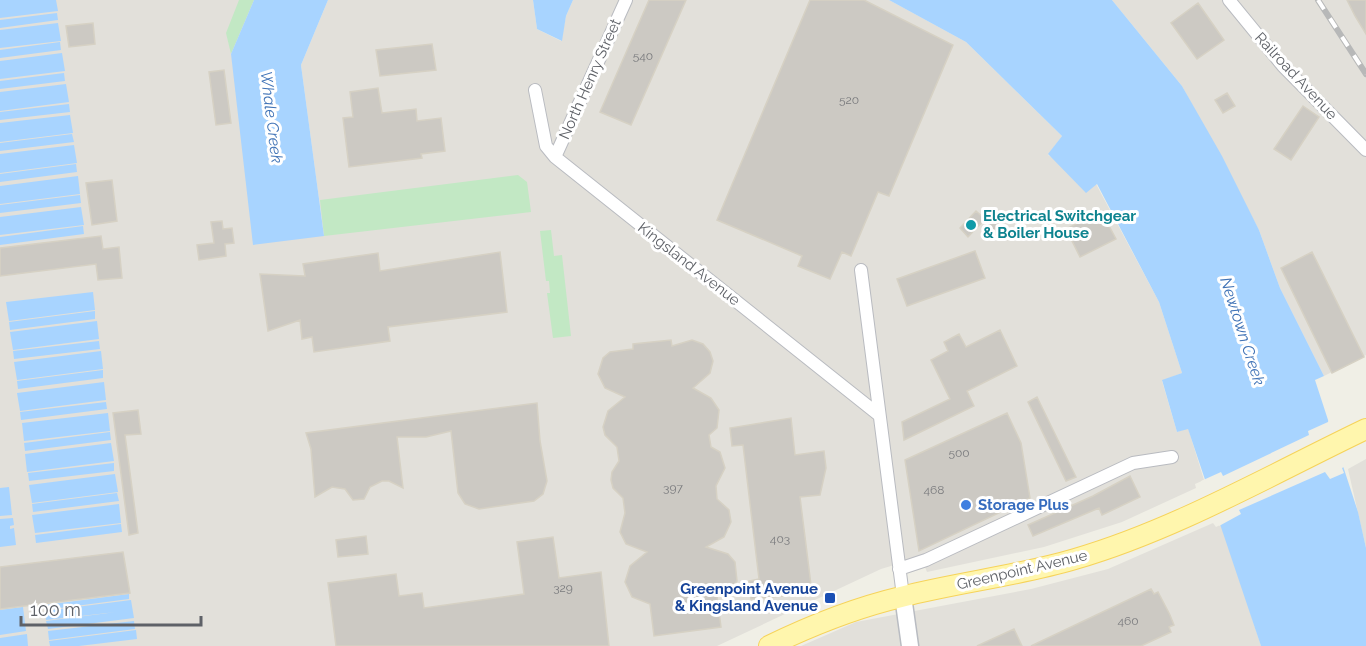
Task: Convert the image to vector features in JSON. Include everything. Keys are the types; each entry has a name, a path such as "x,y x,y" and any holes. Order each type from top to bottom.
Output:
{"main road":[{"name":"Greenpoint Avenue","path":"769,646 826,620 903,596 1024,572 1075,559 1136,538 1366,429"},
{"path":"903,596 910,646"}],"street":[{"name":"North Henry Street","path":"555,158 626,0"},
{"name":"Railroad Avenue","path":"1229,0 1283,66 1366,150"},
{"name":"Kingsland Avenue","path":"535,90 546,146 555,158 879,415"},
{"path":"861,270 903,596"},
{"path":"899,569 927,560 1133,463 1172,456"}],"shaded area":[{"path":"0,0 254,0 231,54 324,236 301,65 328,0 533,0 537,29 561,41 566,16 573,0 889,0 966,42 1062,136 1048,155 1096,184 1159,302 1182,373 1162,381 1177,432 1188,428 1204,480 1195,484 1196,488 1122,522 1044,547 927,572 921,557 881,569 717,646 0,646"},
{"path":"1112,0 1347,0 1366,34 1366,355 1324,376 1280,288 1259,230 1182,86"},
{"path":"1366,459 1366,548 1348,469"},
{"path":"1213,523 1216,527 1222,524 1261,646 801,646 856,622 1031,589 1108,569"}],"green space":[{"path":"239,0 254,0 231,54 226,33"},
{"path":"518,175 527,182 531,212 324,236 320,200"},
{"path":"551,230 554,256 562,255 571,336 553,338 547,293 550,293 549,281 546,281 540,231"}],"water":[{"path":"0,0 56,0 58,11 0,18"},
{"name":"Whale Creek","path":"254,0 328,0 301,65 324,236 253,245 231,54"},
{"path":"533,0 573,0 566,16 562,41 537,29"},
{"name":"Newtown Creek","path":"889,0 1112,0 1182,86 1222,156 1259,230 1280,288 1324,376 1315,380 1358,512 1366,548 1366,646 1261,646 1188,429 1177,432 1162,380 1182,373 1159,302 1097,184 1086,193 1048,154 1062,136 966,42"},
{"path":"57,13 58,20 0,28 0,20"},
{"path":"58,23 61,41 0,48 0,30"},
{"path":"60,42 61,50 0,58 0,50"},
{"path":"62,53 65,71 0,79 0,61"},
{"path":"64,73 65,81 0,89 0,81"},
{"path":"66,84 69,102 0,111 0,92"},
{"path":"69,104 70,112 0,120 0,112"},
{"path":"70,115 73,133 0,142 0,123"},
{"path":"72,134 74,142 0,151 0,143"},
{"path":"74,145 77,163 0,173 0,154"},
{"path":"76,164 77,172 0,182 0,174"},
{"path":"78,176 80,194 0,204 0,186"},
{"path":"80,195 81,203 0,213 0,205"},
{"path":"81,207 84,225 0,235 0,217"},
{"path":"83,226 84,234 0,245 0,237"},
{"path":"93,292 95,310 9,321 6,302"},
{"path":"95,311 95,319 10,330 9,322"},
{"path":"97,321 99,339 13,350 10,332"},
{"path":"99,341 100,349 14,359 13,351"},
{"path":"101,351 103,369 17,380 14,362"},
{"path":"103,370 103,378 18,389 17,381"},
{"path":"104,382 106,400 20,411 17,393"},
{"path":"106,402 107,409 21,420 20,412"},
{"path":"108,413 110,431 24,441 22,423"},
{"path":"110,432 111,440 25,451 24,443"},
{"path":"111,443 114,461 27,472 25,454"},
{"path":"114,463 114,471 29,481 28,473"},
{"path":"115,474 118,492 32,503 29,485"},
{"path":"9,487 12,515 0,516 0,488"},
{"path":"117,493 119,501 33,512 32,504"},
{"path":"119,504 121,523 35,533 32,515"},
{"path":"13,518 14,525 10,526 10,529 14,528 16,545 0,547 0,519"},
{"path":"121,524 122,532 36,543 35,535"},
{"path":"129,594 129,599 45,610 45,605"},
{"path":"131,600 134,618 48,629 46,621 116,612 46,620 45,611"},
{"path":"23,607 26,631 0,635 0,610"},
{"path":"134,621 135,629 49,640 48,631"},
{"path":"136,630 137,639 79,646 50,646 49,641"},
{"path":"27,634 28,646 0,646 0,638"}],"pier":[{"path":"1330,417 1346,466 1342,468 1344,473 1330,479 1325,472 1239,510 1241,514 1219,526 1201,481 1221,472 1223,476 1309,435 1308,431 1328,422"}],"building":[{"path":"649,0 686,0 631,125 600,112"},
{"path":"810,0 864,0 953,45 889,196 878,192 851,256 842,252 830,279 798,266 802,256 717,220"},
{"path":"1347,0 1366,0 1366,34 1355,16"},
{"path":"1198,3 1224,40 1197,59 1171,23"},
{"path":"93,23 95,44 69,47 66,26"},
{"path":"432,44 436,70 380,76 376,50"},
{"path":"224,70 231,123 216,125 209,72"},
{"path":"378,88 382,113 416,109 417,121 441,118 445,151 421,154 422,158 349,167 343,118 353,117 350,92"},
{"path":"1227,93 1235,106 1223,113 1215,100"},
{"path":"1303,106 1319,117 1291,160 1274,149"},
{"path":"112,180 117,221 92,225 86,183"},
{"name":"Electrical Switchgear & Boiler House","path":"976,211 985,219 968,237 960,228"},
{"path":"1101,211 1116,239 1080,257 1066,229"},
{"path":"992,216 1003,226 996,233 985,223"},
{"path":"222,221 223,229 232,228 234,243 225,244 226,256 199,260 197,245 214,243 211,222"},
{"path":"101,236 103,249 119,247 122,278 98,280 96,264 0,276 0,248"},
{"path":"975,251 985,278 907,306 897,279"},
{"path":"500,252 507,312 388,327 390,341 314,352 312,337 302,339 300,320 268,331 260,274 305,276 303,264 378,253 380,271"},
{"path":"1312,252 1364,357 1332,373 1281,268"},
{"path":"1000,330 1017,366 967,391 974,406 904,440 902,422 950,399 931,360 948,351 944,342 959,334 966,347"},
{"path":"671,340 672,346 692,340 703,344 710,352 713,361 710,373 693,388 711,398 719,410 717,428 709,435 711,447 720,452 725,468 716,486 717,499 729,510 731,522 724,537 706,547 728,554 735,562 737,581 731,589 717,596 721,627 654,636 650,604 632,597 625,582 630,566 647,552 626,544 620,532 625,513 623,498 613,488 611,480 612,472 619,461 617,447 605,435 603,427 608,411 625,397 605,388 598,374 603,358 610,352 633,349 633,344"},
{"path":"1037,397 1076,477 1066,481 1028,402"},
{"path":"537,403 540,441 547,481 543,494 534,501 479,509 465,504 458,493 451,431 426,437 397,437 403,488 389,481 382,481 370,487 364,499 353,500 345,489 332,487 315,497 311,449 306,433"},
{"path":"138,410 141,434 125,435 138,533 129,535 113,413"},
{"path":"1007,413 1021,443 1030,498 919,551 905,460"},
{"path":"791,418 795,455 824,451 826,468 820,495 800,497 812,593 751,599 749,581 759,579 743,445 732,446 730,428"},
{"path":"1130,476 1140,497 1102,515 1099,508 1033,536 1028,525 1093,496"},
{"path":"366,536 368,554 338,557 336,540"},
{"path":"553,537 559,578 601,572 609,646 336,646 328,583 396,574 399,596 422,593 424,608 524,594 517,542"},
{"path":"123,552 130,593 0,609 0,567"},
{"path":"1151,589 1154,594 1158,592 1170,615 1174,625 1169,627 1171,632 1141,646 1031,646"},
{"path":"1014,629 1022,646 977,646"}],"railway":[{"path":"1318,0 1366,74"}],"place":[{"name":"Electrical Switchgear & Boiler House","path":"971,225"},
{"name":"Storage Plus","path":"966,505"},
{"name":"Greenpoint Avenue & Kingsland Avenue","path":"830,598"}]}
